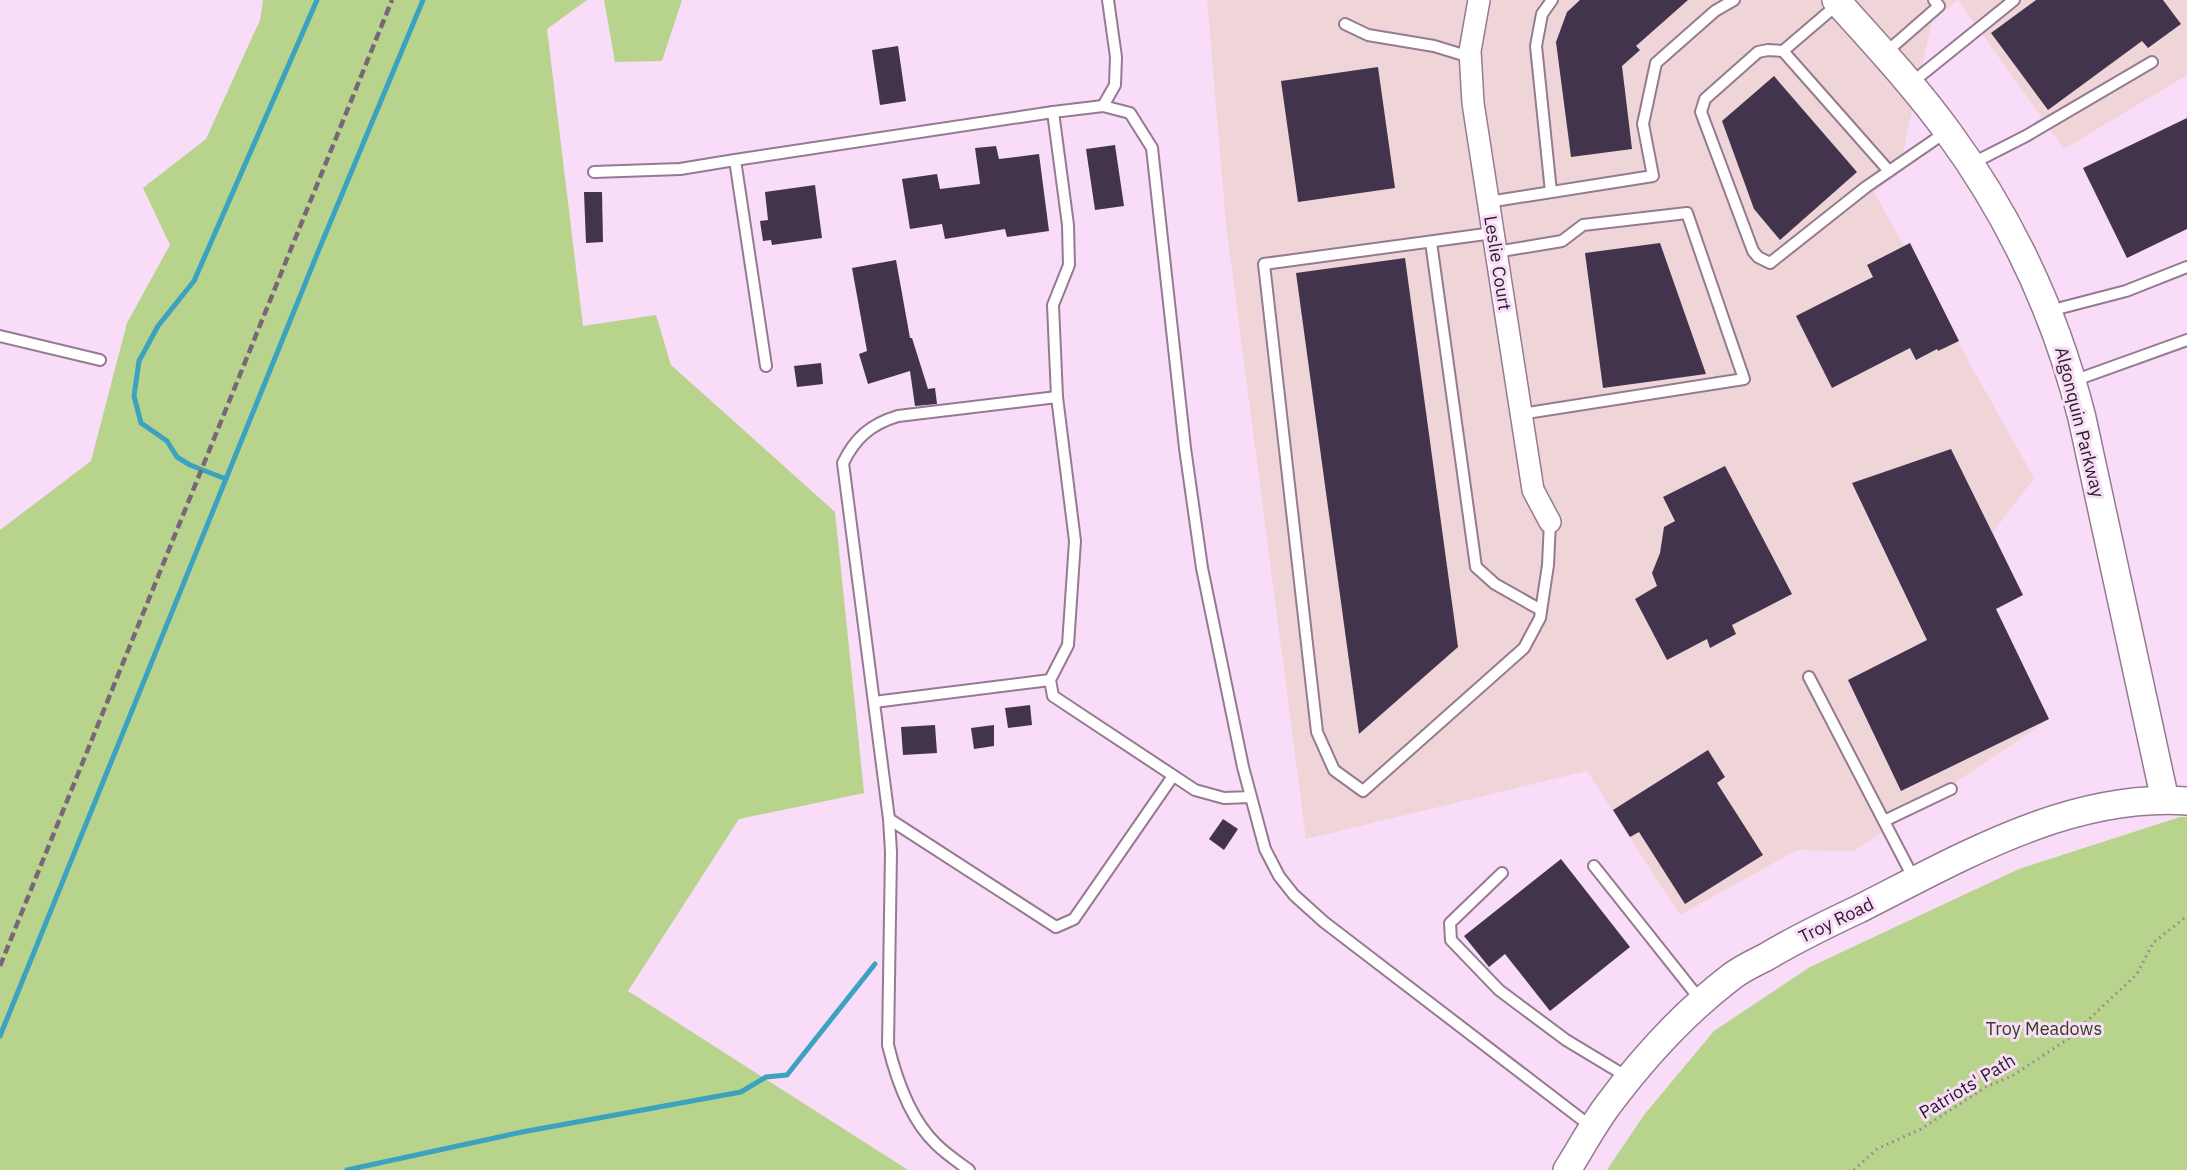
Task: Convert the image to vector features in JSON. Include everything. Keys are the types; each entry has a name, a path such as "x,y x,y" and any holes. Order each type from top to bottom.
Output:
{"street":[{"name":"Leslie Court","path":"1477,1 1470,57 1473,103 1533,490 1550,522"},
{"name":"Algonquin Parkway","path":"1837,2 1910,85 1971,164 2020,248 2048,311 2073,381 2176,801"},
{"name":"Troy Road","path":"1567,1170 1607,1106 1629,1078 1681,1020 1732,976 1796,940 2019,831 2089,811 2120,805 2176,801"}],"lane":[{"path":"1103,106 1115,84 1116,57 1108,0"},
{"path":"1551,192 1536,46 1542,14 1552,0"},
{"path":"1488,202 1653,176 1643,124 1656,63 1715,11 1734,0"},
{"path":"1910,85 2014,0"},
{"path":"1783,51 1837,2"},
{"path":"1884,55 1939,2"},
{"path":"1345,24 1368,35 1434,46 1470,57"},
{"path":"1889,171 1783,51 1758,52 1705,99 1701,112 1753,251 1758,257 1770,263 1866,187 1947,131"},
{"path":"1971,164 2026,136 2152,62"},
{"path":"594,172 680,169 1103,106 1130,112 1152,148 1185,448 1202,568 1251,797 1265,849 1279,876 1294,896 1324,922 1593,1129"},
{"path":"1053,112 1068,225 1069,265 1053,305 1057,397 1075,541 1068,645 1050,680 1053,696 1195,790 1224,798 1251,797"},
{"path":"735,160 766,366"},
{"path":"1521,414 1744,379 1687,213 1583,225 1562,241 1431,242 1264,264 1317,732 1334,770 1363,791 1524,648 1540,618 1548,566 1550,522"},
{"path":"1431,242 1476,567 1495,584 1541,610"},
{"path":"2048,311 2126,291 2187,267"},
{"path":"0,336 100,360"},
{"path":"2073,381 2187,340"},
{"path":"969,1170 935,1143 920,1122 906,1099 895,1072 888,1045 891,852 889,819 843,464 850,448 867,430 877,423 898,416 1057,397"},
{"path":"1809,677 1915,880"},
{"path":"874,702 1050,680"},
{"path":"889,819 1056,927 1074,919 1173,776"},
{"path":"1884,821 1951,789"},
{"path":"1594,866 1702,1002"},
{"path":"1502,873 1450,923 1451,940 1499,990 1566,1040 1629,1078"}],"path":[{"name":"Patriots' Path","path":"1854,1170 1877,1149 1921,1129 1986,1087 2012,1076 2068,1040 2137,974 2153,943 2187,916"}],"shaded area":[{"path":"1207,0 1958,0 1932,21 1898,174 1874,192 2034,478 1993,532 2020,592 1994,606 2048,720 1854,851 1797,850 1680,915 1587,771 1306,839 1226,224"},
{"path":"1958,0 2187,0 2187,75 2064,149"}],"green space":[{"path":"263,0 587,0 547,29 583,326 656,315 671,365 835,512 864,793 739,819 628,991 908,1170 0,1170 0,530 91,461 127,323 170,245 143,188 206,139 260,20"},
{"path":"604,0 682,0 662,61 615,62"},
{"name":"Troy Meadows","path":"2180,817 2187,817 2187,1170 1607,1170 1644,1115 1714,1031 1810,967 2019,869"}],"building":[{"path":"1580,0 1688,0 1636,46 1640,50 1622,66 1632,149 1571,157 1556,42 1567,12"},
{"path":"2036,0 2163,0 2181,24 2148,48 2142,41 2048,110 1991,33"},
{"path":"898,46 906,101 880,105 872,50"},
{"path":"1378,67 1395,188 1298,202 1281,81"},
{"path":"1774,76 1857,172 1780,240 1754,209 1722,121"},
{"path":"2187,118 2187,229 2127,258 2083,168"},
{"path":"1115,145 1124,206 1095,210 1086,149"},
{"path":"996,146 999,159 1039,154 1049,231 1007,237 1005,229 945,239 942,224 910,229 902,179 937,174 940,189 980,184 975,148"},
{"path":"815,185 822,238 772,245 771,240 763,241 760,221 768,220 765,192"},
{"path":"584,192 602,192 603,242 586,243"},
{"path":"1660,243 1706,374 1603,388 1585,253"},
{"path":"1910,243 1959,341 1916,360 1910,348 1832,388 1796,316 1873,277 1867,265"},
{"path":"1405,258 1458,647 1359,734 1296,273"},
{"path":"896,260 910,338 912,338 928,389 935,388 937,404 915,406 910,371 868,384 859,354 867,351 852,268"},
{"path":"821,363 823,384 797,387 794,366"},
{"path":"1951,449 2023,595 1996,609 2049,719 1901,791 1848,680 1927,640 1852,483"},
{"path":"1725,466 1792,594 1732,625 1736,634 1710,648 1707,639 1667,660 1635,599 1657,586 1652,573 1660,553 1664,527 1675,521 1663,497"},
{"path":"1030,705 1032,725 1008,728 1005,708"},
{"path":"935,725 937,753 903,755 901,727"},
{"path":"994,725 994,746 974,749 971,728"},
{"path":"1708,750 1725,777 1717,783 1763,855 1685,904 1639,832 1630,837 1613,810"},
{"path":"1223,819 1238,829 1224,850 1209,839"},
{"path":"1561,859 1630,947 1550,1011 1505,954 1489,967 1464,936"}],"waterway":[{"path":"226,479 190,465 177,457 167,441 141,423 134,396 139,361 158,326 194,281 317,0"},
{"path":"0,1036 320,247 423,0"},
{"path":"347,1170 522,1132 741,1092 766,1077 787,1075 875,964"}],"railway":[{"path":"0,966 392,0"}]}
